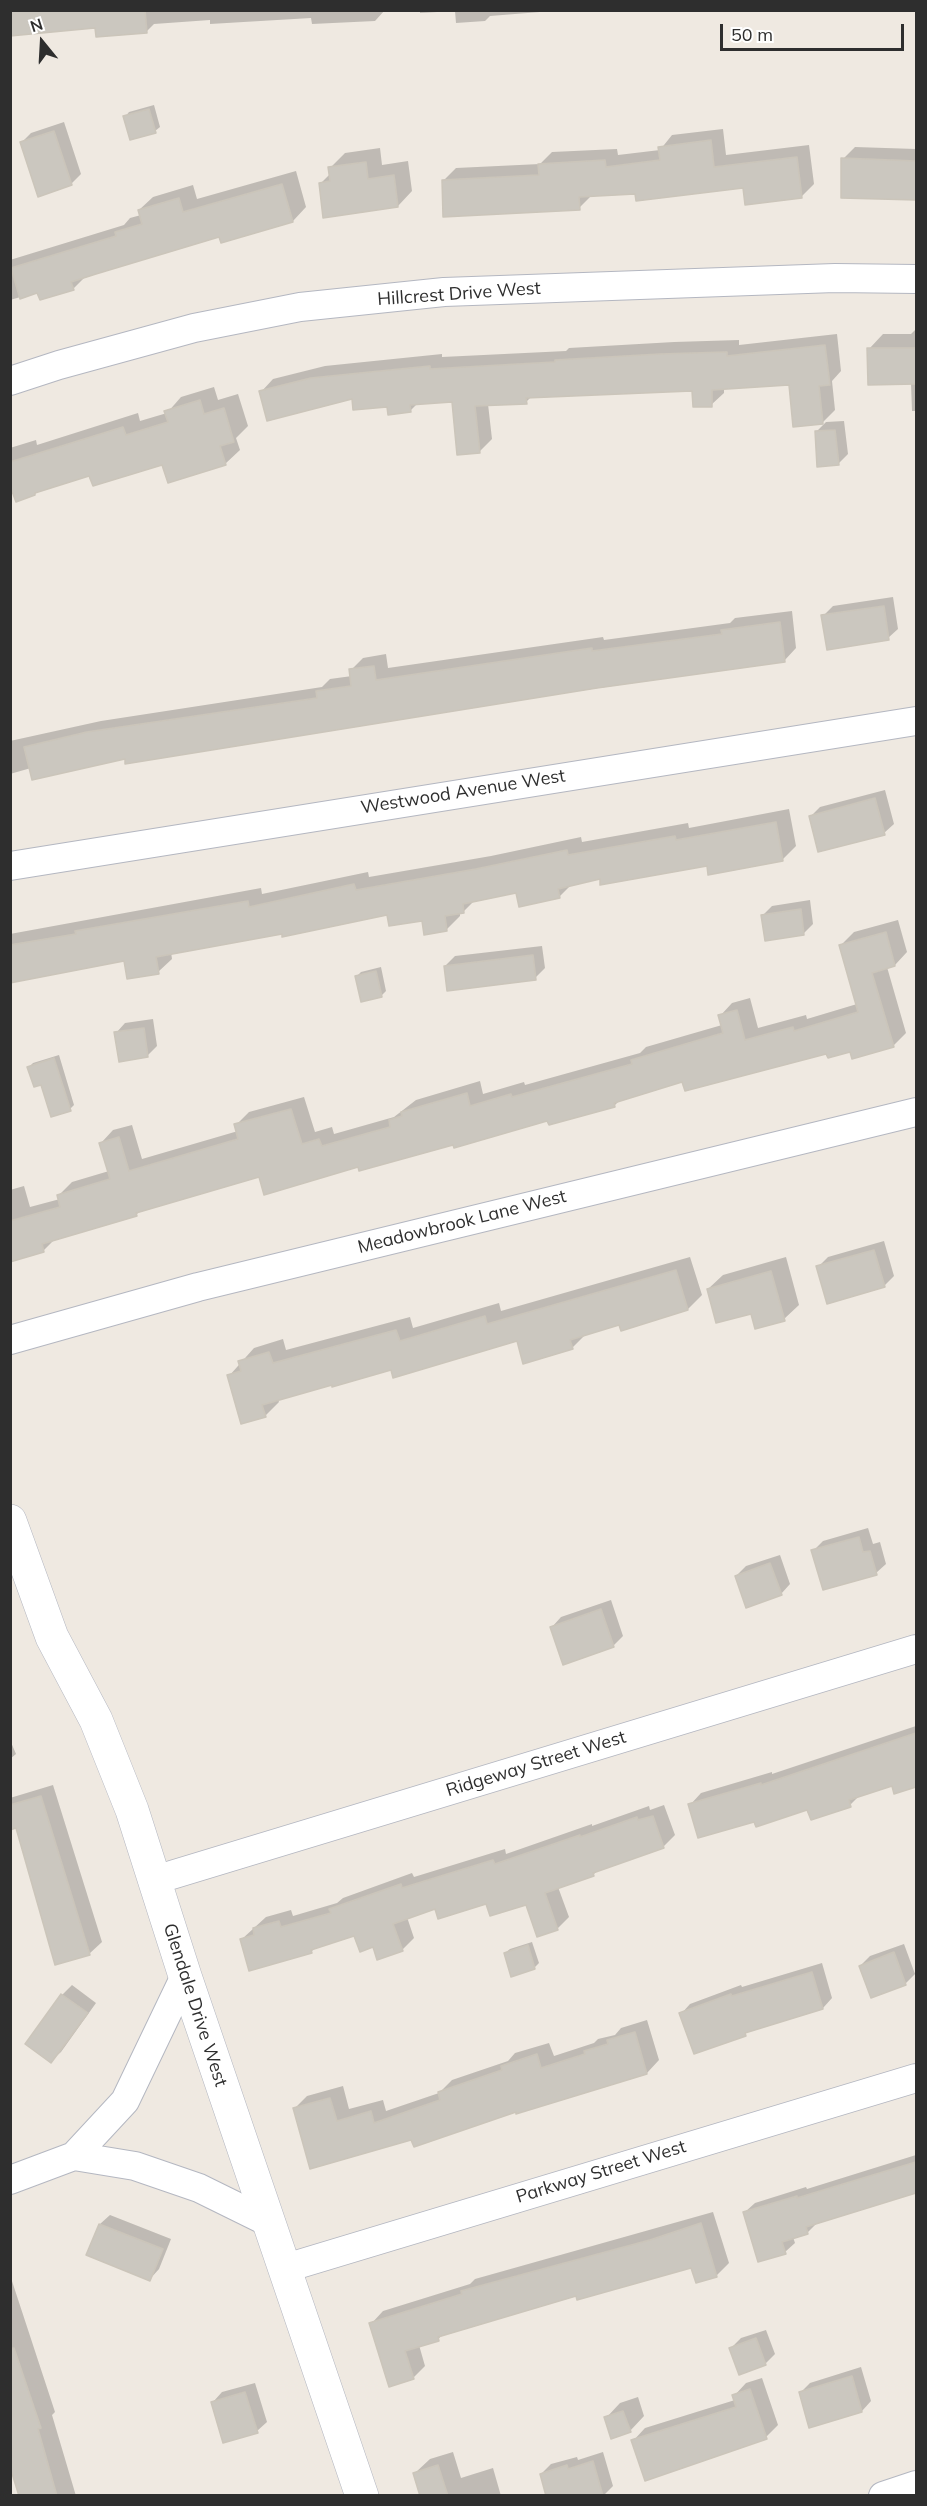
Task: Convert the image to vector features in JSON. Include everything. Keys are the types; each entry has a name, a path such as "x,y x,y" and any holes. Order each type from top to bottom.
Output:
{"street":[{"name":"Hillcrest Drive West","path":"10,381 59,365 194,328 300,307 444,292 835,278 916,279"},
{"name":"Westwood Avenue West","path":"10,866 916,721"},
{"name":"Meadowbrook Lane West","path":"10,1340 198,1287 916,1112"},
{"name":"Glendale Drive West","path":"10,1521 52,1637 96,1720 132,1810 185,1976 362,2496"},
{"name":"Ridgeway Street West","path":"155,1880 916,1649"},
{"path":"10,2180 74,2156 125,2101 185,1976"},
{"name":"Parkway Street West","path":"286,2268 916,2078"},
{"path":"74,2156 135,2166 199,2188 268,2222"},
{"path":"883,2496 916,2485"}],"building":[{"path":"10,10 145,10 147,33 96,37 95,28 10,36"},
{"path":"149,109 156,133 130,140 123,116"},
{"path":"54,131 72,185 38,197 20,142"},
{"path":"711,140 714,167 797,157 802,198 745,205 743,188 636,201 635,194 579,197 580,210 443,217 442,180 539,175 538,164 605,160 606,167 660,160 658,147"},
{"path":"841,158 916,161 916,200 841,198"},
{"path":"366,162 368,179 394,175 398,207 323,218 319,183 330,181 328,167"},
{"path":"282,184 293,222 221,243 219,237 96,274 71,282 74,290 40,300 37,293 20,299 11,268 116,236 115,232 142,224 138,210 179,198 183,212"},
{"path":"825,345 830,385 819,386 823,424 793,427 789,385 712,390 712,407 693,407 692,391 526,398 527,404 475,406 480,453 457,455 452,402 410,405 411,412 388,415 387,407 353,410 352,399 267,421 259,391 311,378 430,366 430,369 661,354 727,352 727,356"},
{"path":"867,348 916,348 916,384 868,385"},
{"path":"200,400 204,414 224,408 234,442 220,446 226,465 168,483 162,465 93,486 89,476 35,493 35,495 16,502 10,486 10,462 123,427 126,435 168,422 164,411"},
{"path":"835,430 839,465 817,467 815,431"},
{"path":"884,606 889,640 827,650 821,615"},
{"path":"780,622 785,662 597,688 125,764 125,759 32,780 24,747 87,732 317,698 316,691 351,686 349,669 374,666 376,680 592,648 592,651 722,634 721,630"},
{"path":"875,798 885,835 818,852 809,816"},
{"path":"776,822 783,861 708,875 707,866 600,885 600,879 558,889 560,898 519,907 516,893 463,904 464,913 445,916 447,931 424,935 422,921 389,926 387,915 282,937 282,934 156,957 159,974 127,979 124,961 10,983 10,945 76,934 75,931 248,901 249,907 354,884 356,890 567,850 568,855 675,836 676,840"},
{"path":"801,909 804,935 765,941 761,915"},
{"path":"886,932 895,966 872,973 894,1047 852,1059 850,1052 828,1058 826,1054 685,1091 682,1082 614,1103 615,1107 549,1125 547,1121 454,1148 453,1145 359,1171 358,1167 264,1195 259,1177 136,1213 137,1216 42,1244 44,1252 10,1262 10,1221 60,1207 57,1195 110,1179 99,1143 119,1137 129,1171 238,1139 234,1124 291,1109 302,1144 319,1139 322,1146 390,1127 389,1120 402,1116 401,1112 467,1093 470,1106 511,1094 512,1097 632,1064 631,1060 723,1033 718,1015 737,1010 745,1040 793,1027 794,1031 858,1012 839,945"},
{"path":"533,955 536,980 447,991 444,966"},
{"path":"376,971 382,997 361,1002 355,976"},
{"path":"144,1028 148,1057 119,1062 114,1032"},
{"path":"54,1058 71,1111 51,1117 41,1085 34,1087 27,1067"},
{"path":"874,1250 885,1287 827,1304 816,1266"},
{"path":"676,1270 688,1310 621,1331 619,1325 570,1340 573,1349 523,1364 517,1341 393,1378 391,1370 332,1387 332,1385 262,1405 266,1417 241,1424 227,1375 241,1371 238,1361 269,1352 273,1363 396,1330 400,1341 485,1316 487,1324"},
{"path":"771,1271 785,1321 755,1329 751,1314 716,1323 707,1289"},
{"path":"859,1537 863,1552 870,1551 877,1575 823,1590 811,1550"},
{"path":"770,1563 782,1595 746,1608 735,1576"},
{"path":"601,1609 614,1647 563,1665 550,1627"},
{"path":"916,1733 916,1787 894,1794 892,1786 849,1800 851,1807 811,1820 807,1810 756,1827 754,1822 698,1838 688,1804 761,1783 761,1785"},
{"path":"41,1796 90,1955 55,1965 16,1828 10,1830 10,1805"},
{"path":"653,1816 664,1848 545,1893 558,1930 537,1937 526,1905 490,1916 486,1904 438,1919 435,1909 393,1924 403,1951 377,1960 373,1947 360,1952 354,1936 311,1950 312,1953 249,1971 240,1939 254,1935 253,1928 279,1921 281,1927 331,1913 329,1909 401,1884 402,1888 493,1860 495,1864 637,1817 638,1820"},
{"path":"528,1945 535,1969 511,1977 504,1953"},
{"path":"894,1952 906,1985 871,1998 859,1966"},
{"path":"812,1972 823,2009 745,2033 746,2036 694,2054 679,2013 731,1994 732,1996"},
{"path":"61,1994 88,2013 51,2063 25,2044"},
{"path":"635,2032 647,2074 516,2114 516,2112 414,2147 411,2140 310,2169 293,2108 330,2098 337,2121 371,2111 374,2123 440,2100 438,2092 502,2070 501,2066 537,2054 541,2068 585,2054 584,2051 608,2044 607,2040"},
{"path":"916,2162 916,2193 806,2227 808,2234 782,2242 786,2254 758,2262 743,2212"},
{"path":"701,2223 717,2277 696,2283 691,2268 577,2300 576,2296 438,2337 439,2341 405,2351 414,2379 389,2387 369,2323 462,2294 461,2291 650,2240"},
{"path":"99,2224 163,2249 150,2281 86,2255"},
{"path":"756,2338 766,2365 739,2375 729,2348"},
{"path":"14,2348 41,2428 38,2429 57,2496 19,2496 10,2467 10,2349"},
{"path":"852,2376 862,2412 809,2428 799,2392"},
{"path":"750,2389 767,2439 645,2481 631,2440 736,2407 732,2395"},
{"path":"245,2392 258,2433 223,2443 211,2402"},
{"path":"623,2411 631,2432 611,2439 604,2417"},
{"path":"593,2461 603,2496 546,2496 540,2474 567,2465 568,2469"},
{"path":"438,2465 448,2496 420,2496 413,2473"}]}
